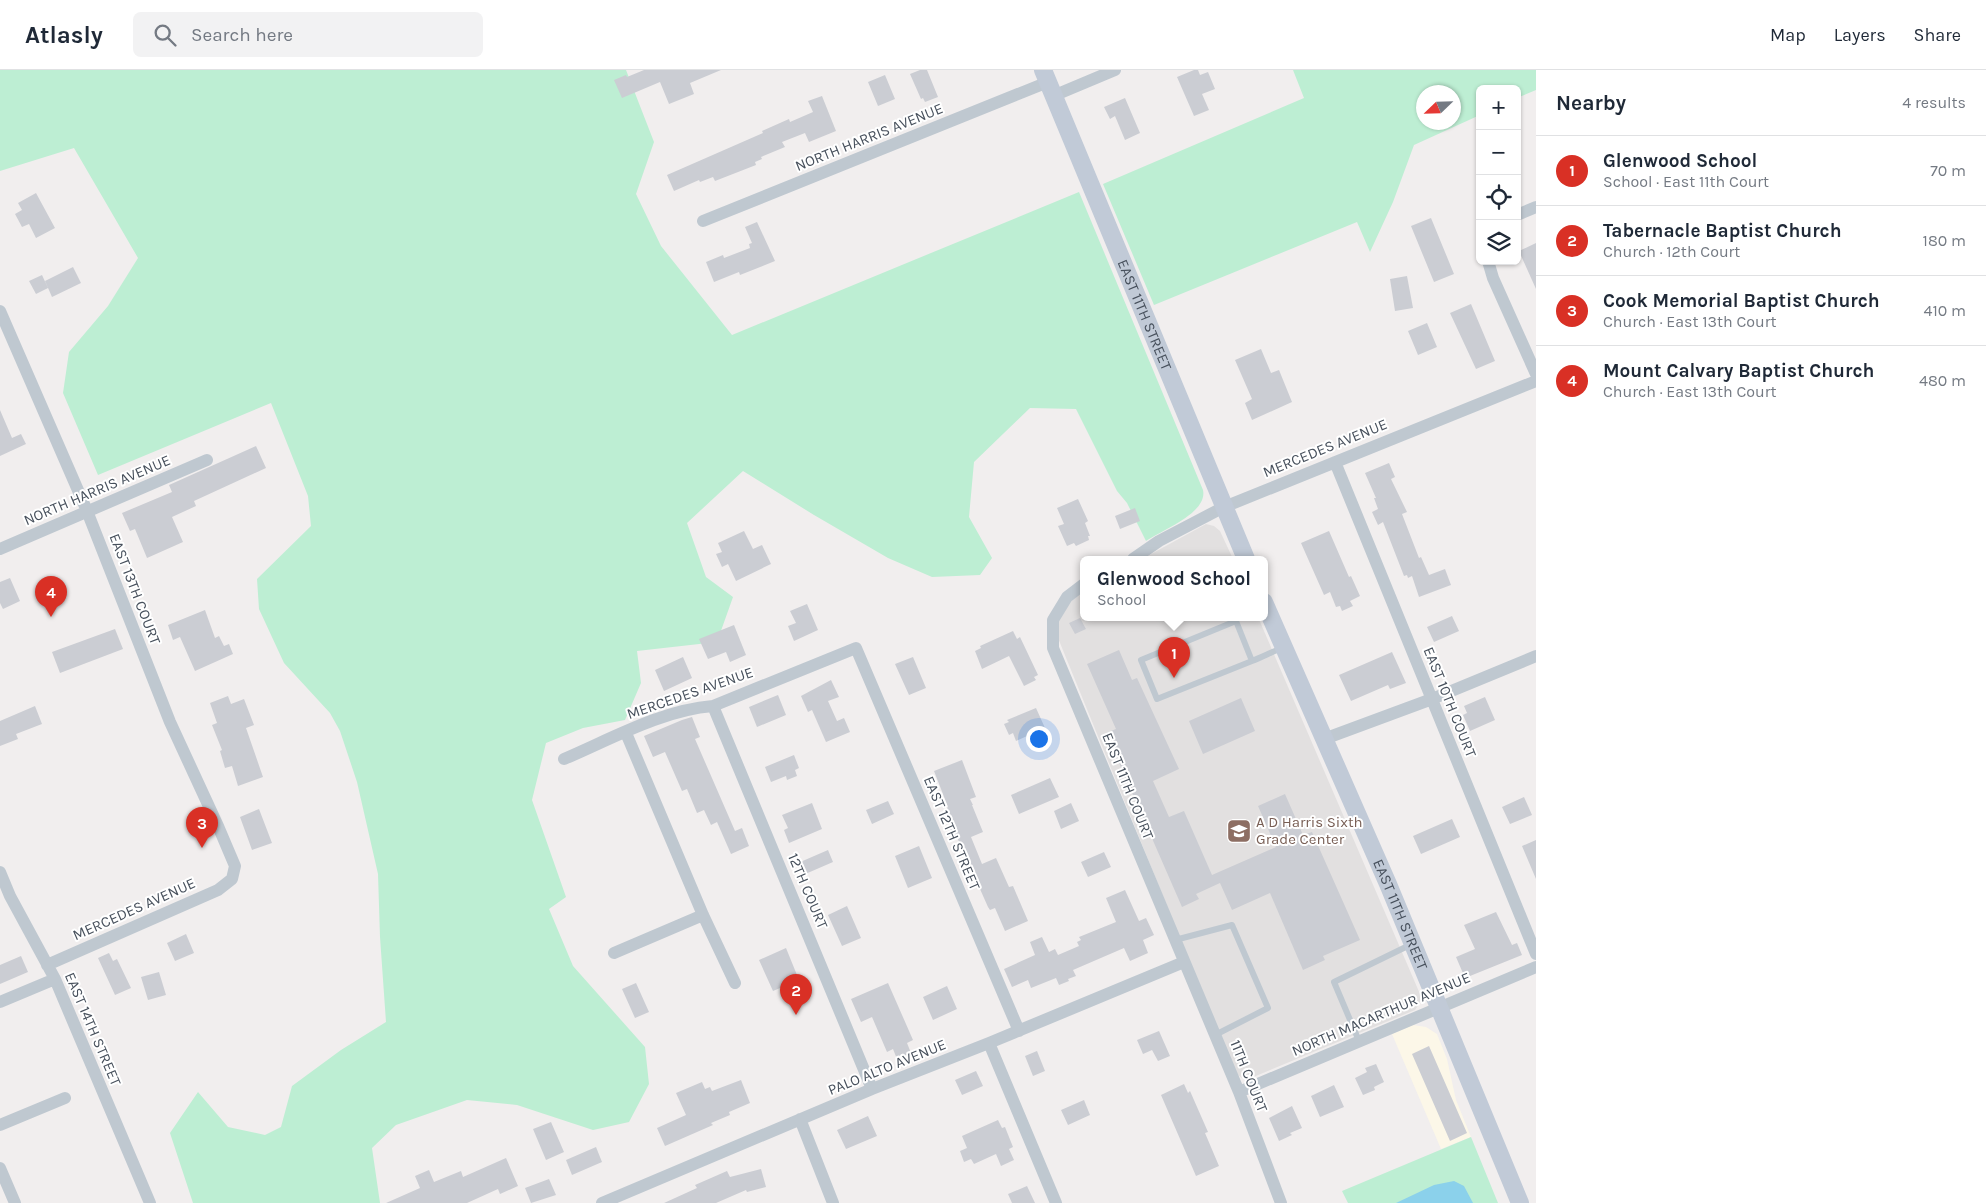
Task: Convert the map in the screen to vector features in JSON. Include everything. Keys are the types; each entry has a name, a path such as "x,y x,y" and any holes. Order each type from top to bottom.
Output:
{"main road":[{"name":"EAST 11TH STREET","path":"1048,83 1245,556"},
{"name":"EAST 11TH STREET","path":"1268,612 1413,943 1520,1203"}],"street":[{"name":"NORTH HARRIS AVENUE","path":"702,221 1048,83 1116,70"},
{"path":"1521,213 1536,207"},
{"path":"1489,265 1493,278 1536,374"},
{"name":"EAST 13TH COURT","path":"0,311 87,511 170,722 235,866 232,879"},
{"name":"MERCEDES AVENUE","path":"1137,556 1159,541 1224,506 1536,381"},
{"name":"NORTH HARRIS AVENUE","path":"0,549 207,460"},
{"name":"EAST 10TH COURT","path":"1335,462 1536,954"},
{"name":"EAST 11TH COURT","path":"1080,587 1067,597 1052,620 1053,648 1184,962"},
{"name":"MERCEDES AVENUE","path":"564,759 653,720 692,707 713,706 856,648"},
{"name":"EAST 12TH STREET","path":"856,648 1019,1031"},
{"path":"1324,739 1432,699 1536,656"},
{"name":"12TH COURT","path":"713,706 872,1089"},
{"path":"626,733 703,915 735,983"},
{"name":"EAST 14TH STREET","path":"0,872 10,896 54,979 150,1203"},
{"name":"MERCEDES AVENUE","path":"47,965 218,890 232,879"},
{"path":"614,953 703,915"},
{"name":"PALO ALTO AVENUE","path":"602,1203 872,1089 990,1043 1184,962"},
{"name":"11TH COURT","path":"1184,962 1239,1092 1281,1203"},
{"name":"NORTH MACARTHUR AVENUE","path":"1239,1092 1536,967"},
{"path":"0,1002 54,979"},
{"path":"990,1043 1056,1203"},
{"path":"0,1125 65,1098"},
{"path":"800,1120 833,1203"},
{"path":"0,1168 15,1203"}],"lane":[{"path":"1252,661 1236,621 1141,660 1157,700 1252,661 1283,648"},
{"path":"1175,940 1232,925 1268,1008 1215,1035"},
{"path":"1359,1041 1334,982 1413,943"}],"shaded area":[{"path":"1206,524 1214,526 1220,531 1232,556 1147,556"},
{"path":"1080,594 1080,621 1260,621 1420,994 1420,1003 1415,1010 1251,1078 1242,1078 1235,1073 1058,638 1056,628 1066,605"},
{"path":"1413,1025 1426,1027 1437,1034 1447,1059 1456,1100 1471,1137 1441,1149 1392,1034"}],"green space":[{"path":"0,70 626,70 654,142 636,194 661,246 732,335 1079,192 1203,490 1203,498 1198,506 1182,520 1146,541 1127,503 1117,491 1076,409 1030,408 974,462 969,517 992,558 980,575 932,577 888,558 743,471 687,523 706,577 733,597 717,642 637,651 641,683 625,720 583,728 546,743 532,800 566,897 549,909 573,966 645,1047 649,1084 629,1122 593,1130 517,1105 467,1100 396,1125 372,1148 380,1203 193,1203 170,1133 198,1092 228,1127 265,1135 281,1127 292,1086 341,1050 386,1022 378,874 357,782 340,731 330,713 284,663 259,609 257,579 311,526 308,496 271,403 98,475 63,393 69,352 108,306 138,258 74,148 0,171"},
{"path":"1293,70 1536,70 1536,90 1521,96 1521,85 1476,85 1476,117 1461,124 1461,85 1416,85 1416,130 1447,130 1414,145 1393,202 1370,252 1357,222 1154,305 1103,184 1304,98"},
{"path":"1471,1137 1498,1203 1348,1203 1342,1191"}],"water":[{"path":"1454,1181 1464,1186 1473,1203 1396,1203 1434,1185"}],"building":[{"path":"644,70 721,70 690,83 694,94 669,104 660,82 622,98 614,80"},
{"path":"920,70 927,70 938,97 925,102 923,98 921,99 910,74"},
{"path":"1198,70 1200,75 1208,72 1215,89 1202,94 1209,110 1194,116 1177,77"},
{"path":"885,75 895,99 878,106 868,82"},
{"path":"822,96 836,131 809,142 805,133 782,142 785,147 761,157 762,159 755,162 756,165 715,181 713,177 700,182 699,180 674,191 667,175 763,133 762,131 789,119 790,122 813,112 808,101"},
{"path":"1125,98 1140,133 1125,140 1115,116 1110,119 1104,107"},
{"path":"36,193 55,228 36,238 29,224 22,227 15,214 22,210 18,203"},
{"path":"1431,218 1454,274 1434,282 1411,226"},
{"path":"757,222 775,261 740,275 739,272 714,282 706,262 723,255 724,258 750,248 749,244 752,243 745,227"},
{"path":"1536,243 1536,289 1521,255 1521,250"},
{"path":"73,267 81,283 52,297 45,281"},
{"path":"42,275 48,288 36,294 29,281"},
{"path":"1407,276 1413,308 1395,311 1390,279"},
{"path":"1471,304 1495,361 1476,369 1450,313"},
{"path":"1427,323 1437,347 1418,355 1408,331"},
{"path":"1261,349 1271,373 1279,370 1292,402 1252,420 1245,403 1252,399 1235,360"},
{"path":"0,410 12,438 21,434 26,444 0,456"},
{"path":"256,446 266,468 194,501 196,506 172,517 183,542 147,558 135,529 130,531 122,513 172,492 169,485"},
{"path":"1389,463 1395,477 1391,479 1407,512 1402,514 1419,558 1421,557 1429,575 1445,569 1451,585 1419,597 1412,576 1408,578 1407,575 1404,576 1383,522 1378,525 1372,512 1378,509 1374,498 1376,498 1365,473"},
{"path":"1078,499 1088,521 1085,523 1090,536 1088,536 1089,540 1076,546 1074,543 1067,546 1058,526 1064,524 1057,508"},
{"path":"1135,508 1140,521 1120,529 1115,516"},
{"path":"744,531 753,549 762,545 771,564 736,581 728,564 722,567 716,554 722,552 718,543"},
{"path":"1329,531 1349,577 1351,576 1360,596 1350,601 1353,606 1342,611 1340,606 1336,607 1330,592 1324,595 1301,543"},
{"path":"10,578 20,601 3,609 0,603 0,582"},
{"path":"807,604 818,630 794,641 788,626 796,623 790,611"},
{"path":"205,610 215,638 219,636 224,646 229,644 233,654 195,671 180,637 173,640 168,625"},
{"path":"1452,616 1459,631 1434,642 1427,627"},
{"path":"1080,618 1086,629 1075,634 1069,623"},
{"path":"734,625 746,655 730,662 726,652 708,659 699,639"},
{"path":"115,629 123,649 60,673 52,652"},
{"path":"1013,631 1017,639 1020,637 1038,675 1034,677 1036,680 1024,686 1009,656 982,669 975,651 981,648 980,646"},
{"path":"1119,650 1132,680 1137,678 1179,769 1153,781 1169,817 1184,811 1212,875 1276,847 1258,806 1285,794 1303,835 1312,832 1360,940 1323,956 1325,960 1303,970 1270,893 1232,910 1220,883 1196,894 1199,899 1182,907 1106,733 1116,729 1087,664"},
{"path":"1392,652 1406,683 1390,689 1388,685 1351,701 1339,675"},
{"path":"683,657 692,678 664,691 655,670"},
{"path":"913,657 926,688 909,695 895,664"},
{"path":"831,680 839,697 828,701 837,721 844,718 850,732 826,742 812,710 808,712 801,696"},
{"path":"778,695 786,715 757,727 749,707"},
{"path":"228,696 231,704 244,699 254,725 246,728 263,777 238,786 232,766 225,768 220,751 222,750 212,725 217,723 210,703"},
{"path":"1485,697 1495,720 1470,731 1463,715 1467,713 1464,706"},
{"path":"1241,698 1255,731 1203,754 1189,721"},
{"path":"35,706 42,724 16,734 18,739 0,746 0,721"},
{"path":"1036,708 1045,728 1016,741 1013,733 1009,735 1004,724 1009,722 1007,720"},
{"path":"692,717 700,737 695,739 735,831 742,828 749,846 731,854 717,822 711,825 704,810 697,813 687,789 682,791 665,752 653,757 644,736"},
{"path":"794,755 799,768 795,770 797,776 787,780 786,776 771,782 765,767"},
{"path":"962,760 976,797 970,799 983,832 971,837 982,864 996,858 1009,887 1013,886 1028,921 1005,931 995,908 990,910 988,907 956,835 953,836 949,826 953,824 934,771"},
{"path":"1050,778 1059,797 1019,814 1011,795"},
{"path":"1524,797 1532,815 1510,824 1502,807"},
{"path":"888,801 894,814 872,824 866,810"},
{"path":"812,803 822,829 789,843 784,830 788,828 782,815"},
{"path":"1071,803 1079,821 1061,829 1054,811"},
{"path":"259,809 272,843 252,850 240,817"},
{"path":"1452,819 1460,837 1421,854 1413,836"},
{"path":"1536,840 1536,879 1522,846"},
{"path":"919,846 932,878 908,888 895,856"},
{"path":"828,850 833,862 803,875 798,863"},
{"path":"1104,852 1111,867 1088,877 1081,862"},
{"path":"1125,890 1139,921 1146,918 1154,935 1143,940 1148,953 1130,961 1124,948 1073,970 1076,976 1059,985 1056,978 1031,988 1028,980 1012,987 1004,969 1035,955 1030,942 1042,937 1049,952 1055,949 1058,955 1079,946 1077,942 1081,940 1079,937 1116,922 1106,898"},
{"path":"847,906 861,938 842,946 828,915"},
{"path":"1496,912 1512,945 1517,943 1522,955 1465,978 1456,957 1475,949 1464,925"},
{"path":"186,934 194,953 175,961 167,943"},
{"path":"786,948 799,980 773,991 759,960"},
{"path":"109,953 113,961 117,959 131,988 115,995 98,958"},
{"path":"21,956 28,972 0,984 0,965"},
{"path":"159,972 166,995 148,1000 141,977"},
{"path":"636,983 649,1012 635,1018 622,989"},
{"path":"888,983 913,1040 907,1043 911,1053 897,1059 893,1049 887,1052 872,1017 861,1022 851,999"},
{"path":"947,986 957,1009 933,1020 923,997"},
{"path":"1159,1031 1170,1056 1158,1061 1152,1050 1143,1054 1137,1040"},
{"path":"1429,1046 1467,1133 1450,1141 1412,1054"},
{"path":"1037,1051 1045,1071 1033,1076 1025,1056"},
{"path":"1376,1064 1384,1082 1374,1087 1375,1090 1363,1095 1355,1078 1367,1072 1365,1068"},
{"path":"976,1071 983,1086 962,1095 955,1080"},
{"path":"741,1080 750,1103 729,1112 730,1115 711,1123 713,1125 665,1146 657,1128 686,1115 676,1093 702,1082 705,1089 710,1087 712,1091"},
{"path":"1184,1084 1188,1093 1190,1091 1208,1132 1205,1133 1219,1166 1196,1176 1161,1095"},
{"path":"1334,1085 1344,1107 1320,1117 1311,1096"},
{"path":"1084,1100 1090,1115 1068,1125 1061,1110"},
{"path":"1292,1106 1302,1128 1290,1133 1292,1135 1279,1141 1269,1118"},
{"path":"868,1116 877,1136 846,1149 837,1130"},
{"path":"998,1120 1002,1128 1005,1127 1013,1147 1009,1149 1014,1160 1001,1166 996,1154 974,1164 971,1159 964,1162 960,1151 967,1148 962,1136"},
{"path":"551,1122 564,1152 546,1160 533,1129"},
{"path":"596,1147 602,1162 572,1175 566,1160"},
{"path":"506,1158 518,1186 500,1194 498,1189 467,1203 386,1203 420,1188 415,1176 429,1170 434,1182 461,1171 463,1177"},
{"path":"761,1169 766,1187 747,1192 746,1190 716,1203 664,1203 697,1188 695,1185 727,1171 730,1177"},
{"path":"549,1179 556,1195 531,1203 525,1188"},
{"path":"1027,1186 1035,1203 1012,1203 1008,1194"}],"place":[{"name":"Mount Calvary Baptist Church","path":"51,617"},
{"name":"Glenwood School","path":"1174,678"},
{"name":"A D Harris Sixth Grade Center","path":"1239,831"},
{"name":"Cook Memorial Baptist Church","path":"202,848"},
{"name":"Tabernacle Baptist Church","path":"796,1015"}]}
